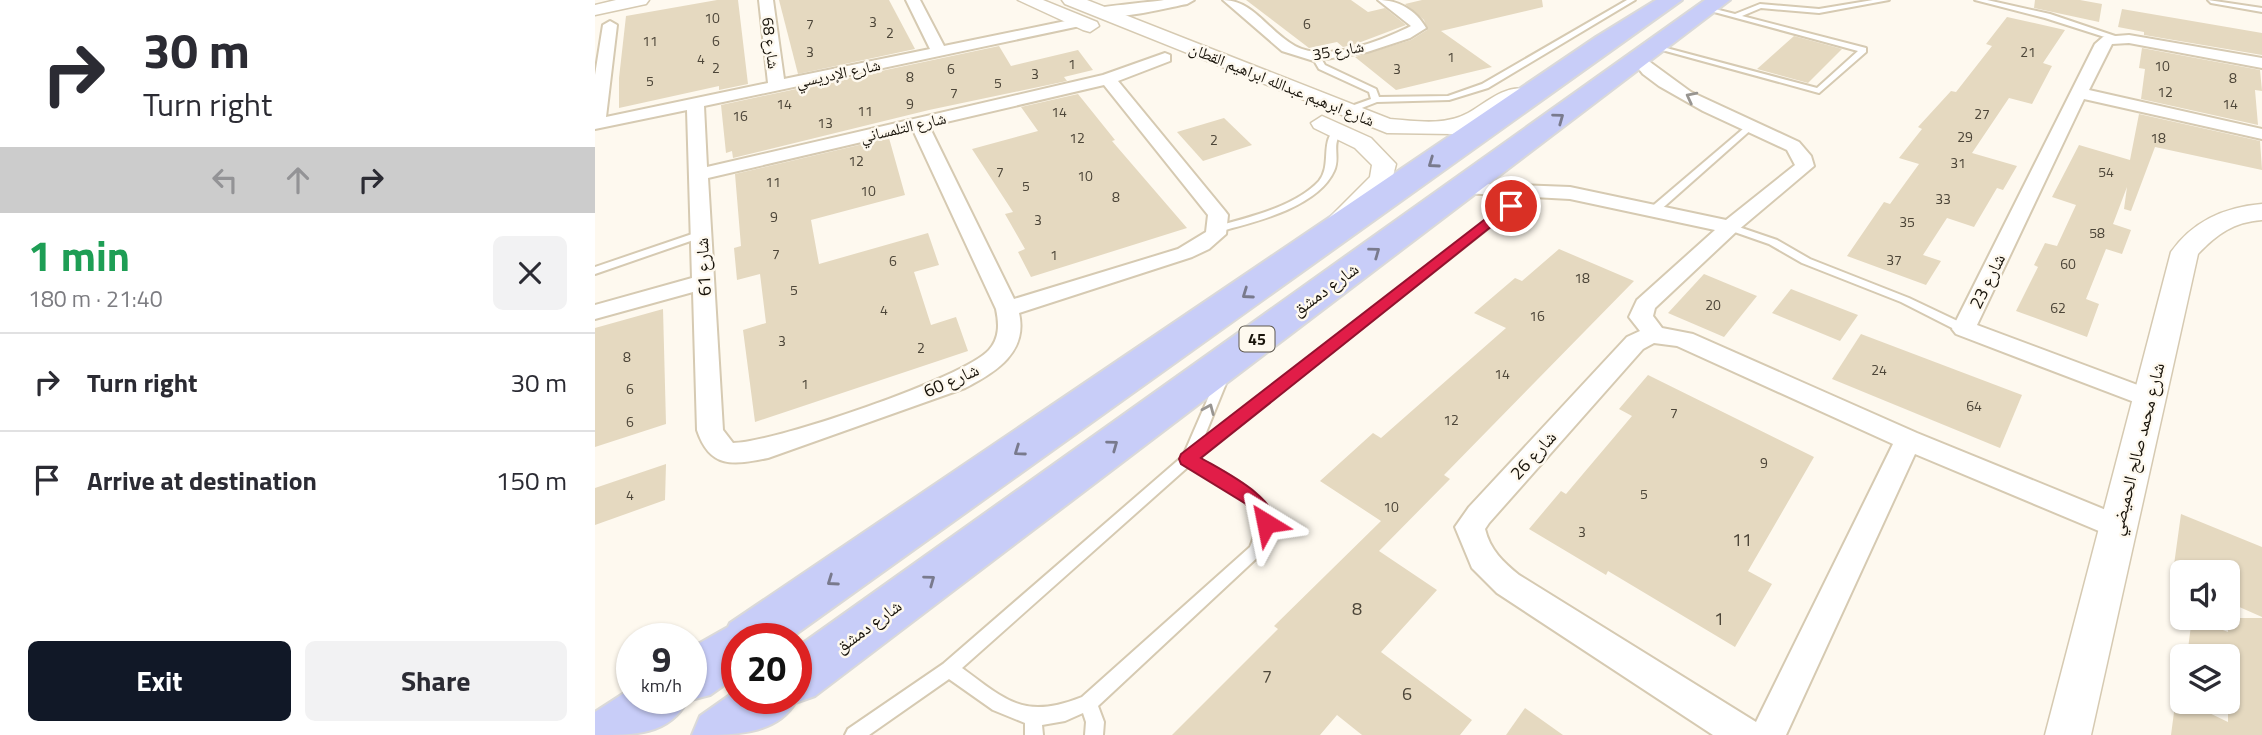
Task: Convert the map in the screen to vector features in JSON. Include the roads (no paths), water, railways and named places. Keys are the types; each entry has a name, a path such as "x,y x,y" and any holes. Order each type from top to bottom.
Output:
{"main road":[{"name":"45","path":"771,623 1307,252 1604,42 1675,19"},
{"name":"شارع دمشق","path":"812,667 1464,187 1675,19"},
{"path":"609,735 639,714"},
{"path":"720,735 748,714"}],"street":[{"path":"628,0 638,0"},
{"path":"595,10 638,0"},
{"name":"شارع 68","path":"766,0 777,86"},
{"path":"913,0 939,52"},
{"name":"شارع ابرهيم عبدالله ابراهيم القطان","path":"1027,0 1152,32 1291,89 1348,120 1384,164 1382,179 1307,252"},
{"name":"شارع ابرهيم عبدالله ابراهيم القطان","path":"1071,0 1088,16 1165,58 1271,102 1348,120 1425,130 1445,129 1472,121 1604,42"},
{"name":"شارع الإدريسي","path":"610,25 596,124 939,52 1088,16 1187,0"},
{"name":"شارع 35","path":"1230,0 1287,48 1295,53 1316,57 1405,35 1419,28 1415,20 1387,0"},
{"path":"1152,32 1143,26 1142,19 1159,6"},
{"path":"1675,19 1651,75 1793,146 1802,156 1805,166 1730,227 1645,305 1641,317 1655,334 1685,340 1908,440 2119,527"},
{"path":"2117,38 2262,63"},
{"name":"شارع 23","path":"2117,38 2103,44 1964,329 2150,399"},
{"name":"شارع التلمساني","path":"698,176 1108,79 1165,58"},
{"path":"1007,309 1185,253 1202,245 1217,229 1218,215 1108,79"},
{"path":"1244,91 1265,88 1268,82 1265,79"},
{"path":"1271,102 1269,96 1272,93 1291,89"},
{"path":"2078,93 2262,134"},
{"name":"شارع 61","path":"695,103 710,430"},
{"name":"شارع 60","path":"710,430 714,445 723,452 739,453 768,448 965,379 995,360 1010,339 1012,325 1007,309 919,123"},
{"path":"1464,187 1570,193 1730,227"},
{"name":"شارع محمد صالح الحميضي","path":"2068,735 2185,252 2208,227 2242,212 2262,212"},
{"path":"595,312 703,282"},
{"name":"شارع 26","path":"1655,334 1635,343 1479,515 1470,527 1474,547 1486,566 1508,584 1744,735"},
{"path":"1768,735 1908,440"}],"lane":[{"path":"1217,229 1274,211 1316,188 1330,169 1331,141 1348,120 1376,100 1430,99 1465,94 1675,19 1760,6 1819,11 1886,0"},
{"path":"1977,0 2047,16 2117,38"},
{"path":"2211,1 2262,10"},
{"path":"1675,19 1863,50 1819,91 1675,19"},
{"path":"1316,57 1322,67 1373,91 1376,100"},
{"path":"1653,211 1750,126"},
{"path":"854,735 949,668 1188,459 1532,189"},
{"path":"1730,227 1773,242 1806,261 1905,300 1964,329"},
{"path":"595,271 701,234"},
{"path":"1188,459 1230,359"},
{"path":"949,668 1034,727 1051,717 1088,703 1255,551 1262,541 1266,523 1259,506 1188,459"},
{"path":"1088,703 1095,722 1094,735"}]}
